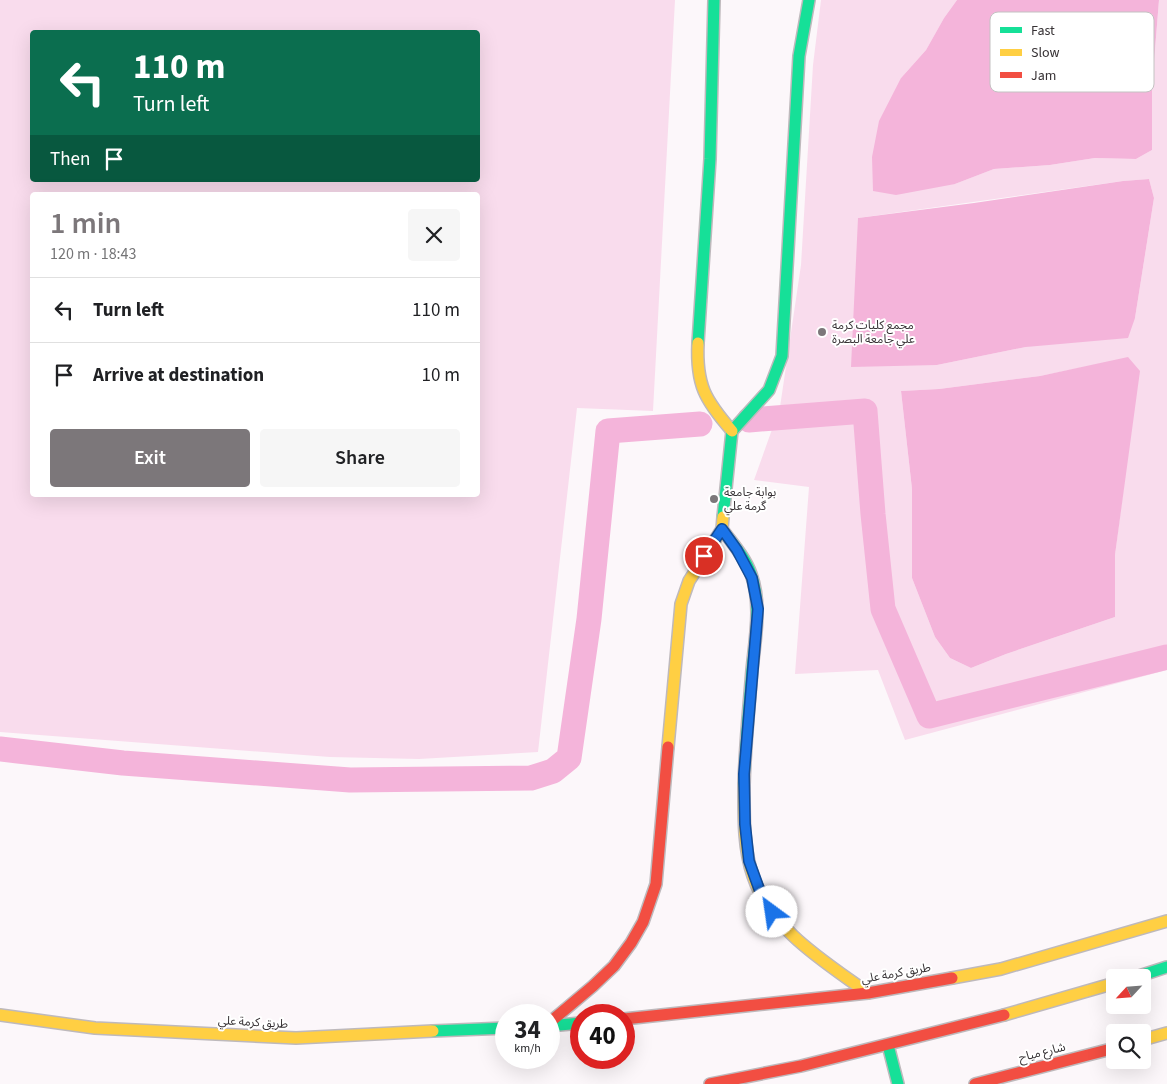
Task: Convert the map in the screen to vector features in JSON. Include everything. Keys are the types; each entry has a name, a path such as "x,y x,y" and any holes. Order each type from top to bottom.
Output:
{"main road":[{"path":"714,0 710,160 697,362 702,388 712,408 732,431"},
{"path":"560,1014 610,970 631,945 646,915 656,884 680,604 689,581 722,529 732,431 769,390 782,356 799,56 809,0"},
{"path":"722,529 737,550 752,578 758,609 744,774 749,861 762,897 783,928 868,993"},
{"name":"طريق كرمة علي","path":"635,1018 868,993 1001,969 1167,920"},
{"path":"1151,972 1167,967"},
{"path":"710,1084 746,1079 888,1045 1019,1012 1106,986"},
{"name":"طريق كرمة علي","path":"0,1015 95,1028 296,1038 495,1029"},
{"path":"1151,1037 1167,1033"},
{"path":"888,1045 898,1084"},
{"name":"شارع مياح","path":"975,1084 1106,1050"}],"shaded area":[{"path":"0,0 675,0 653,411 577,408 538,752 419,759 330,757 0,732"},
{"path":"821,0 957,0 944,18 926,50 901,78 955,184 994,169 1050,165 1095,158 1136,159 1152,150 1152,92 1154,92 1154,62 1159,0 1167,0 1167,670 905,740 878,670 795,674 809,487 754,480 780,407 801,265 813,65","holes":["1149,179 1154,198 1135,318 1026,347 937,365 858,218","1128,358 1125,476 1115,555 1115,617 1006,654 971,668 950,658 935,637 912,578 912,489 901,391 939,389 1040,376"]},
{"path":"957,0 1159,0 1154,62 1154,12 990,12 990,92 1152,92 1152,150 1136,159 1095,158 1050,165 994,169 955,184 896,195 873,191 872,157 879,121 901,78 926,50 944,18"},
{"path":"1149,179 1154,198 1135,318 1128,338 1026,347 937,365 851,367 858,218"},
{"path":"1128,357 1140,371 1115,555 1115,617 1006,654 971,668 950,658 935,637 912,578 912,489 901,391 939,389 1040,376"}],"waterway":[{"path":"749,420 865,411 883,609 929,716 1167,657"},
{"path":"0,749 123,763 350,780 531,778 553,771 569,758 589,619 608,431 700,424"}],"traffic: fast":[{"path":"698,343 710,159 714,0"},
{"path":"723,517 732,431 769,390 782,356 799,56 809,0"},
{"path":"722,529 745,562 751,574 756,597 757,622 747,727 744,785"},
{"path":"1151,972 1167,967"},
{"path":"560,1025 570,1024"},
{"path":"433,1031 495,1028"},
{"path":"888,1045 898,1084"}],"traffic: slow":[{"path":"698,343 699,370 704,391 715,410 732,431"},
{"path":"668,747 681,604 689,581 722,529 723,517"},
{"path":"744,785 747,854 761,895 772,913 801,943 868,993"},
{"path":"952,978 1001,969 1167,921"},
{"path":"1004,1015 1106,986"},
{"path":"0,1015 95,1028 296,1038 433,1031"},
{"path":"1151,1037 1167,1033"}],"traffic: jam":[{"path":"560,1014 614,966 631,943 643,922 656,884 668,747"},
{"path":"635,1018 868,993 952,978"},
{"path":"710,1084 801,1066 1004,1015"},
{"path":"975,1084 1106,1050"}],"place":[{"name":"مجمع كليات كرمة علي جامعة البصرة","path":"822,332"},
{"name":"بوابة جامعة گرمة علي","path":"714,499"}],"route":[{"path":"704,556 722,529 737,550 752,578 758,609 744,774 745,824 749,861 762,897 772,912"}]}
